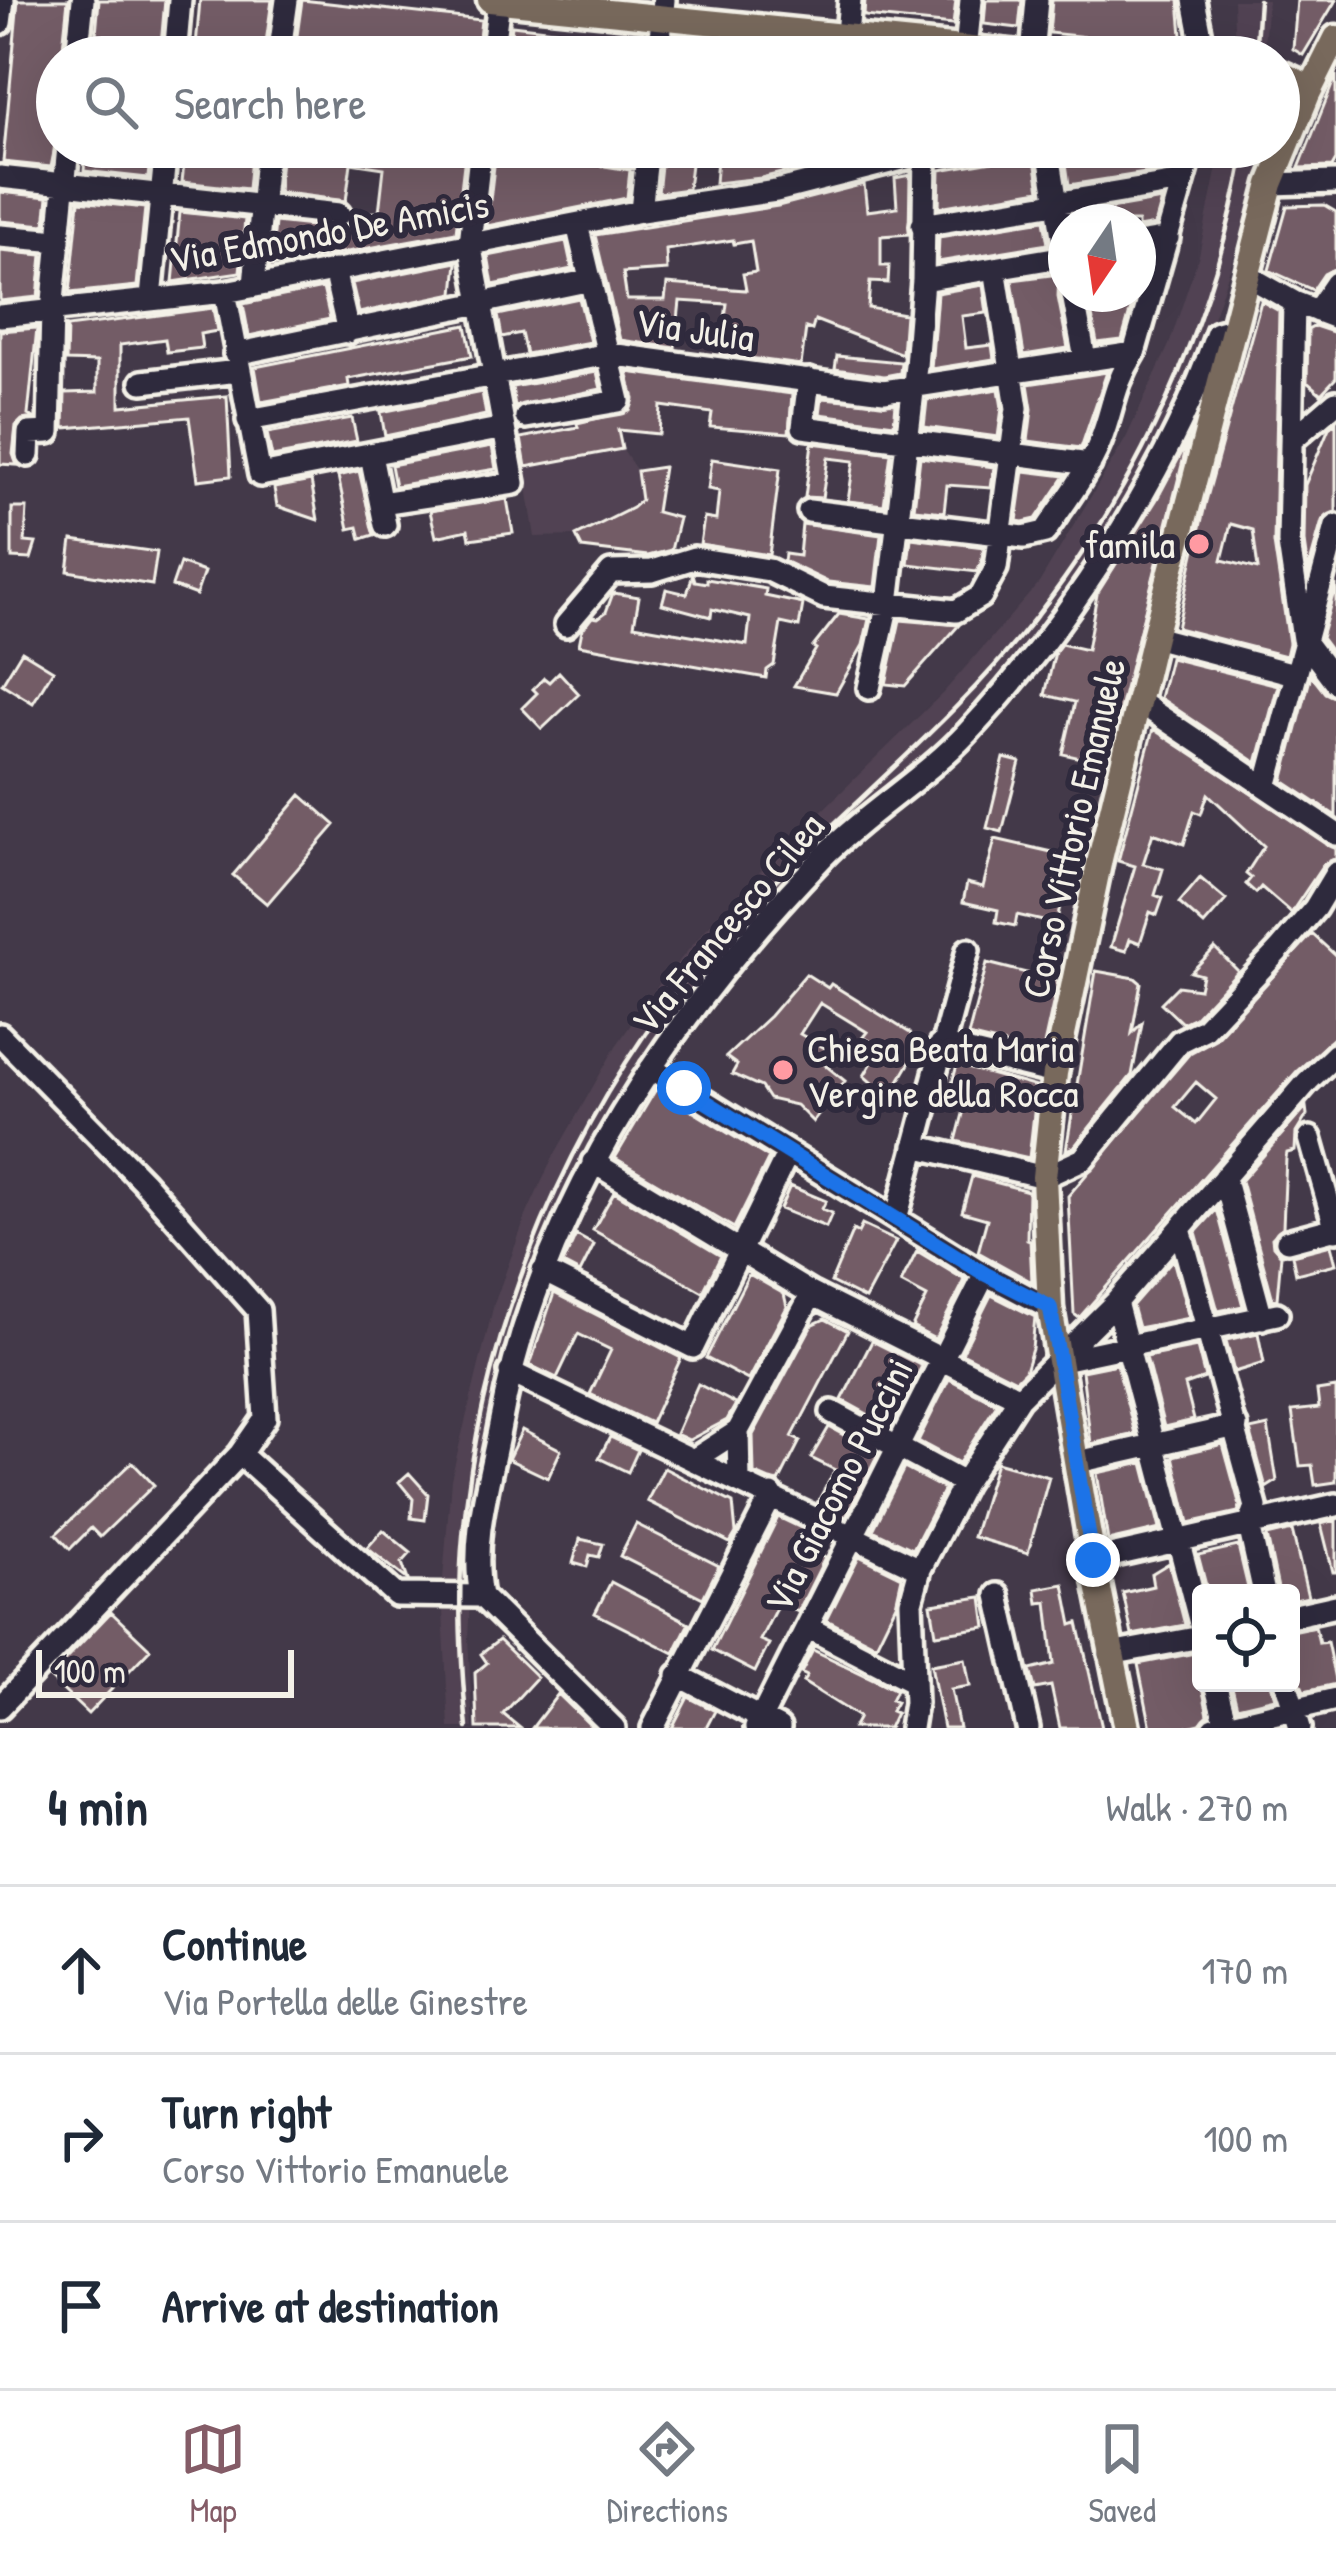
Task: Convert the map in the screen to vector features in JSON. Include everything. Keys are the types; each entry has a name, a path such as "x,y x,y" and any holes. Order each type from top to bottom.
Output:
{"main road":[{"path":"496,0 663,8 855,36"},
{"path":"1300,67 1314,64 1332,45"},
{"name":"Corso Vittorio Emanuele","path":"1300,113 1332,45"},
{"path":"1300,82 1308,94 1300,97"},
{"path":"1275,173 1276,168"},
{"name":"Corso Vittorio Emanuele","path":"1127,1728 1050,1307 1044,1177 1054,1072 1154,637 1277,168"}],"street":[{"path":"0,22 2,0"},
{"path":"79,36 83,0"},
{"path":"177,36 180,0"},
{"path":"282,36 287,0"},
{"path":"493,36 496,0"},
{"path":"847,35 850,0"},
{"path":"967,36 971,0"},
{"path":"1037,0 1040,36"},
{"path":"1194,0 1201,36"},
{"path":"28,455 29,433 49,432 52,311 66,168"},
{"path":"151,298 164,168"},
{"path":"254,285 265,168"},
{"path":"371,455 383,514 514,483 470,243 479,168"},
{"path":"641,211 646,168"},
{"name":"Via Edmondo De Amicis","path":"0,316 225,292 641,211 776,191 866,168"},
{"path":"869,688 888,603 913,388 923,280 924,168"},
{"path":"1051,168 1057,203"},
{"path":"809,512 1024,537 1045,532 1090,464 1102,437 1115,383 1134,353 1186,168"},
{"path":"1275,173 1334,183"},
{"path":"0,177 339,214"},
{"path":"922,225 1182,182"},
{"path":"526,416 620,401 577,224"},
{"path":"0,236 59,241"},
{"path":"1156,240 1168,238"},
{"path":"923,280 1048,260"},
{"path":"566,626 611,572 652,571 694,558 769,570 824,597 956,610 966,607 991,583 1017,408 995,268"},
{"path":"334,270 348,332"},
{"path":"1248,276 1327,315 1336,283"},
{"path":"142,382 591,280"},
{"path":"225,292 260,475 504,428"},
{"path":"1294,302 1289,543 1303,639 1336,683"},
{"path":"1076,312 1085,358"},
{"name":"Via Francesco Cilea","path":"481,1596 478,1544 510,1372 543,1271 593,1162 681,1021 825,855 966,735 1006,688 1076,595 1163,455 1191,404 1217,333 1234,328"},
{"name":"Via Julia","path":"248,420 609,354 884,391 1134,353"},
{"path":"809,380 803,427 1090,464"},
{"path":"1293,440 1333,408"},
{"path":"1266,787 1336,526"},
{"path":"1154,637 1294,674"},
{"path":"1139,702 1336,834"},
{"path":"915,1146 1044,1177 1084,1159 1180,1041 1204,1029 1279,950 1315,908 1336,873"},
{"path":"896,1219 968,950"},
{"path":"0,1035 143,1181 258,1310 265,1418 240,1454 0,1707"},
{"path":"940,1045 1054,1072"},
{"path":"911,1728 911,1602 920,1569 964,1483 1019,1398 1116,1302 1332,1062"},
{"path":"651,1068 985,1274 1050,1307"},
{"path":"1287,1241 1336,1229 1326,1158 1310,1138"},
{"path":"543,1271 693,1347 788,1153"},
{"path":"593,1162 812,1294 1019,1398"},
{"path":"1061,1360 1269,1316 1224,1178"},
{"path":"1180,1229 1256,1507 1249,1525 1262,1584"},
{"name":"Via Giacomo Puccini","path":"765,1725 807,1628 985,1274"},
{"path":"693,1460 738,1431 812,1294"},
{"path":"1116,1302 1192,1596"},
{"path":"510,1372 920,1569"},
{"path":"832,1412 964,1483"},
{"path":"1078,1462 1236,1426"},
{"path":"738,1431 739,1482"},
{"path":"240,1454 396,1595 481,1596 614,1728"},
{"path":"653,1728 772,1495"},
{"path":"1093,1560 1336,1505"},
{"path":"998,1595 1028,1728"},
{"path":"1300,1614 1336,1606"},
{"path":"807,1628 914,1682"},
{"path":"1110,1654 1192,1634"},
{"path":"678,1675 765,1725"},
{"path":"1216,1692 1222,1727 1296,1719 1336,1699"}],"shaded area":[{"path":"1233,0 1268,0 1265,36 1234,36"},
{"path":"1217,168 1259,168 1257,189 1192,380 1115,525 1059,606 961,728 726,954 542,1266 473,1545 468,1638 473,1728 449,1728 442,1592 451,1479 494,1304 552,1159 616,1046 657,987 764,867 943,693 1039,583 1126,438 1169,345 1199,255"},
{"path":"622,449 637,471 641,500 576,536 535,537 524,468"}],"building":[{"path":"18,0 68,0 64,36 36,36 36,165 3,162"},
{"path":"99,0 165,0 162,36 96,36"},
{"path":"200,0 272,0 267,36 197,36"},
{"path":"302,0 481,20 479,36 297,36"},
{"path":"865,0 956,0 953,25 864,16"},
{"path":"986,0 1022,0 1019,28 984,24"},
{"path":"1052,0 1179,0 1182,36 1049,33"},
{"path":"1297,0 1336,0 1303,55 1300,36 1294,36"},
{"path":"512,25 603,36 511,36"},
{"path":"1336,75 1336,160 1332,167 1300,165"},
{"path":"84,168 149,168 148,178"},
{"path":"184,168 250,168 248,189 182,182"},
{"path":"280,168 350,168 346,201 278,192"},
{"path":"384,168 464,168 456,232 271,266 275,222 339,229 350,224 354,213 379,212"},
{"path":"494,168 630,170 627,198 487,226"},
{"path":"661,168 690,168 688,189 658,193"},
{"path":"716,168 802,168 761,178 715,183"},
{"path":"1036,168 1040,190 939,207 940,170"},
{"path":"1067,168 1171,168 1171,169 1069,185"},
{"path":"910,175 909,234 881,236 881,266 889,266 888,283 870,282 868,308 905,314 902,354 815,320 812,330 806,328 801,365 720,354 727,304 680,301 675,348 620,340 595,235 778,206 864,184 867,211 897,207 895,178","holes":["733,240 734,244 751,241 756,272 743,274 746,290 667,284 665,300 627,300 623,273 667,270 666,250"]},
{"path":"0,192 48,197 45,225 0,221"},
{"path":"79,201 145,208 137,286 70,293"},
{"path":"1324,205 1336,212 1336,268 1324,274 1313,290 1269,270 1287,206"},
{"path":"180,212 245,219 240,272 173,282"},
{"path":"1044,220 1048,244 938,262 939,237"},
{"path":"566,241 572,269 493,285 488,256"},
{"path":"0,251 42,255 38,297 0,301"},
{"path":"457,262 454,293 359,313 352,283"},
{"path":"1048,275 1048,312 1061,312 1068,348 1024,355 1012,280"},
{"path":"983,285 987,313 962,316 966,348 992,345 994,359 931,369 937,293"},
{"path":"323,288 330,319 249,336 243,304"},
{"path":"579,298 590,342 526,354 521,333 502,337 498,315"},
{"path":"1261,301 1279,311 1274,543 1289,643 1286,656 1177,628","holes":["1231,524 1253,530 1258,569 1222,560"]},
{"path":"213,308 217,331 200,334 202,348 167,352 165,339 120,345 120,406 227,396 231,476 198,480 189,417 64,428 65,393 97,392 97,362 66,361 67,327"},
{"path":"1091,312 1130,312 1122,340 1097,343"},
{"path":"466,325 472,356 348,379 349,386 261,402 255,367"},
{"path":"1315,326 1336,333 1336,378 1321,394 1307,382 1308,330"},
{"path":"37,328 28,415 34,418 16,426 13,454 17,465 0,464 0,331"},
{"path":"837,356 901,362 900,373 884,376 835,369"},
{"path":"597,372 601,389 515,407 512,387"},
{"path":"627,372 792,394 789,433 710,427 712,413 661,406 659,434 618,430 622,449 526,467 521,438 630,411 634,399"},
{"path":"1107,372 1081,448 1028,441 1032,409 1028,384"},
{"path":"999,389 998,437 924,427 927,400"},
{"path":"482,392 486,415 385,436 381,412"},
{"path":"822,398 896,404 894,424 820,414"},
{"path":"352,418 357,441 272,457 267,433"},
{"path":"1336,422 1336,511 1322,521 1308,571 1305,485 1329,428"},
{"path":"1188,441 1106,764 1063,754 1075,702 1045,695 1055,652 1061,644 1087,650 1097,594"},
{"path":"812,443 891,453 884,505 848,501 854,461 828,458 822,498 805,497"},
{"path":"492,446 496,469 395,486 391,465"},
{"path":"920,457 994,467 991,488 947,485 944,512 914,509"},
{"path":"712,459 780,469 769,555 700,544 704,518 716,520 719,491 708,489"},
{"path":"663,467 656,512 679,518 671,550 648,556 582,548 576,536 641,500 637,471"},
{"path":"359,471 374,535 361,539 358,527 349,529 338,476"},
{"path":"1024,471 1065,476 1036,519 1023,522 1017,521"},
{"path":"311,481 318,520 277,506 274,488"},
{"path":"507,499 513,533 470,539 468,530 436,537 430,511"},
{"path":"12,508 27,508 25,542 36,543 31,559 12,558"},
{"path":"802,524 881,535 875,587 828,582 784,561 785,554 799,556"},
{"path":"911,538 984,547 981,563 977,572 908,564"},
{"path":"72,540 157,552 152,585 68,571"},
{"path":"180,563 204,572 196,595 172,586"},
{"path":"693,574 695,581 766,589 765,596 803,604 799,627 781,623 774,665 766,678 579,645 582,630 592,617 606,612 613,593 639,597 634,625 747,645 750,618 712,609 711,617 662,604 666,589 687,594"},
{"path":"1336,584 1336,658 1321,638"},
{"path":"839,614 869,619 863,645 836,693 794,686 813,647"},
{"path":"900,620 959,625 905,686 886,684"},
{"path":"22,651 53,670 33,703 2,684"},
{"path":"1170,658 1278,685 1257,763 1160,698"},
{"path":"559,672 579,694 542,729 522,708 544,678 549,682"},
{"path":"1311,675 1325,693 1336,698 1336,816 1283,781"},
{"path":"1153,729 1336,849 1336,858 1324,864 1291,913 1261,887 1256,893 1246,884 1251,878 1246,874 1264,846 1208,794 1201,814 1194,811 1184,844 1153,833 1143,864 1163,869 1155,895 1163,898 1157,915 1150,912 1140,943 1130,939 1126,951 1111,947 1135,866 1118,861"},
{"path":"1004,758 1020,762 1002,832 987,828"},
{"path":"301,795 335,825 267,904 233,875"},
{"path":"995,839 1060,854 1059,859 1070,862 1056,924 1017,915 1015,926 996,922 998,910 963,902 967,883 983,887"},
{"path":"1200,878 1226,900 1204,925 1179,903"},
{"path":"1312,934 1336,956 1336,1036 1297,1071 1079,1318 1074,1314 1068,1196 1190,1053 1215,1039","holes":["1196,1082 1216,1099 1196,1124 1175,1107"]},
{"path":"1215,948 1238,971 1195,1017 1182,1023 1161,1003 1178,986 1199,989 1202,975 1191,972"},
{"path":"987,963 1058,981 1042,1054 968,1036"},
{"path":"1096,971 1141,983 1132,1033 1142,1023 1132,1075 1074,1147 1066,1150"},
{"path":"806,974 828,988 831,984 910,1033 915,1042 913,1057 889,1098 864,1076 881,1047 863,1037 867,1032 820,1003 800,1034 830,1051 824,1064 845,1081 813,1122 796,1105 769,1099 761,1087 732,1074 737,1065 726,1057"},
{"path":"957,1065 1037,1087 1029,1158 956,1141 965,1106 947,1101"},
{"path":"656,1089 769,1158 734,1228 615,1158"},
{"path":"1306,1107 1295,1151 1286,1158 1283,1227 1272,1238 1281,1255 1277,1299 1273,1300 1241,1181"},
{"path":"972,1176 1028,1191 1032,1282 978,1252 987,1219 962,1212"},
{"path":"790,1186 826,1201 822,1209 832,1213 826,1227 780,1209"},
{"path":"614,1192 721,1256 703,1292 593,1230"},
{"path":"1217,1209 1243,1306 1218,1311 1196,1232"},
{"path":"862,1225 896,1241 865,1299 831,1282 853,1230 858,1233"},
{"path":"576,1235 594,1245 580,1273 563,1264"},
{"path":"1331,1245 1336,1264 1296,1274 1292,1255"},
{"path":"917,1251 965,1280 935,1339 912,1327 927,1297 901,1283"},
{"path":"1173,1259 1189,1318 1138,1328 1132,1306"},
{"path":"749,1274 784,1294 787,1307 748,1380 706,1358"},
{"path":"554,1293 681,1358 651,1423 590,1394 611,1350 578,1334 557,1378 530,1365"},
{"path":"991,1295 1035,1317 1032,1349 1025,1371 1016,1380 962,1353"},
{"path":"825,1319 848,1331 792,1437 800,1441 779,1482 770,1480 754,1473 753,1435 812,1325"},
{"path":"1258,1333 1264,1363 1234,1372 1226,1340"},
{"path":"872,1341 922,1366 891,1427 842,1400"},
{"path":"1197,1347 1205,1378 1185,1385 1194,1420 1164,1427 1146,1357"},
{"path":"1117,1364 1135,1434 1091,1444 1082,1371"},
{"path":"949,1379 997,1404 959,1463 918,1441"},
{"path":"698,1384 736,1404 727,1420 689,1440 676,1434"},
{"path":"1336,1388 1336,1482 1315,1485 1312,1465 1300,1466 1292,1411 1319,1408 1317,1391"},
{"path":"1268,1426 1277,1481 1266,1488 1250,1430"},
{"path":"829,1427 878,1454 846,1517 817,1503 835,1470 811,1458"},
{"path":"522,1430 561,1450 548,1478 508,1459"},
{"path":"610,1437 638,1450 628,1472 599,1458"},
{"path":"1223,1444 1238,1512 1189,1523 1173,1456"},
{"path":"132,1462 154,1485 100,1537 91,1528 70,1549 56,1534"},
{"path":"996,1462 1049,1477 1028,1553 973,1537"},
{"path":"1143,1463 1160,1529 1108,1541 1097,1473"},
{"path":"664,1468 733,1503 736,1533 730,1543 647,1501"},
{"path":"904,1468 944,1489 913,1549 873,1530"},
{"path":"409,1473 428,1494 425,1520 411,1518 413,1499 399,1482"},
{"path":"778,1517 803,1529 796,1543 825,1558 798,1612 779,1602 760,1640 769,1644 755,1672 712,1650"},
{"path":"1336,1520 1336,1572 1333,1572 1321,1524"},
{"path":"636,1524 719,1566 703,1598 620,1556"},
{"path":"383,1530 411,1553 402,1563 408,1580 367,1548"},
{"path":"1292,1530 1308,1597 1300,1599 1300,1584 1277,1584 1267,1536"},
{"path":"580,1539 603,1544 599,1557 590,1555 587,1567 573,1563"},
{"path":"1238,1546 1247,1584 1206,1584 1198,1555"},
{"path":"859,1556 902,1577 896,1604 876,1645 827,1620"},
{"path":"1169,1563 1185,1625 1132,1635 1123,1593 1153,1586 1151,1574"},
{"path":"611,1582 689,1623 674,1653 595,1613"},
{"path":"1064,1584 1102,1728 1060,1728 1051,1686 1035,1689 1030,1670 1054,1664 1047,1602 1038,1603 1036,1589"},
{"path":"982,1597 986,1627 936,1634 931,1604"},
{"path":"111,1612 150,1649 88,1714 49,1677"},
{"path":"1315,1626 1319,1643 1327,1642 1336,1684 1304,1691 1300,1629"},
{"path":"499,1640 537,1677 503,1714 520,1728 477,1728 475,1673 487,1663 481,1654"},
{"path":"813,1650 896,1690 891,1711 896,1713 889,1728 853,1728 859,1717 803,1682 807,1676 801,1673"},
{"path":"1192,1654 1192,1692 1203,1692 1208,1715 1200,1724 1184,1728 1151,1728 1138,1664"},
{"path":"965,1659 970,1686 951,1689 959,1728 943,1728 931,1665"},
{"path":"1233,1692 1273,1692 1275,1698 1237,1707"},
{"path":"558,1694 593,1728 532,1728"},
{"path":"688,1697 715,1711 706,1728 672,1728"}],"railway":[{"path":"1256,36 1259,0"},
{"path":"467,1728 460,1584 472,1465 505,1324 557,1189 626,1062 699,963 769,887 1010,649 1104,519 1177,377 1205,302 1240,168"}],"place":[{"name":"famila","path":"1199,544"},
{"name":"Chiesa Beata Maria Vergine della Rocca","path":"783,1070"}],"route":[{"path":"684,1088 985,1274 1050,1307 1093,1560"}]}
